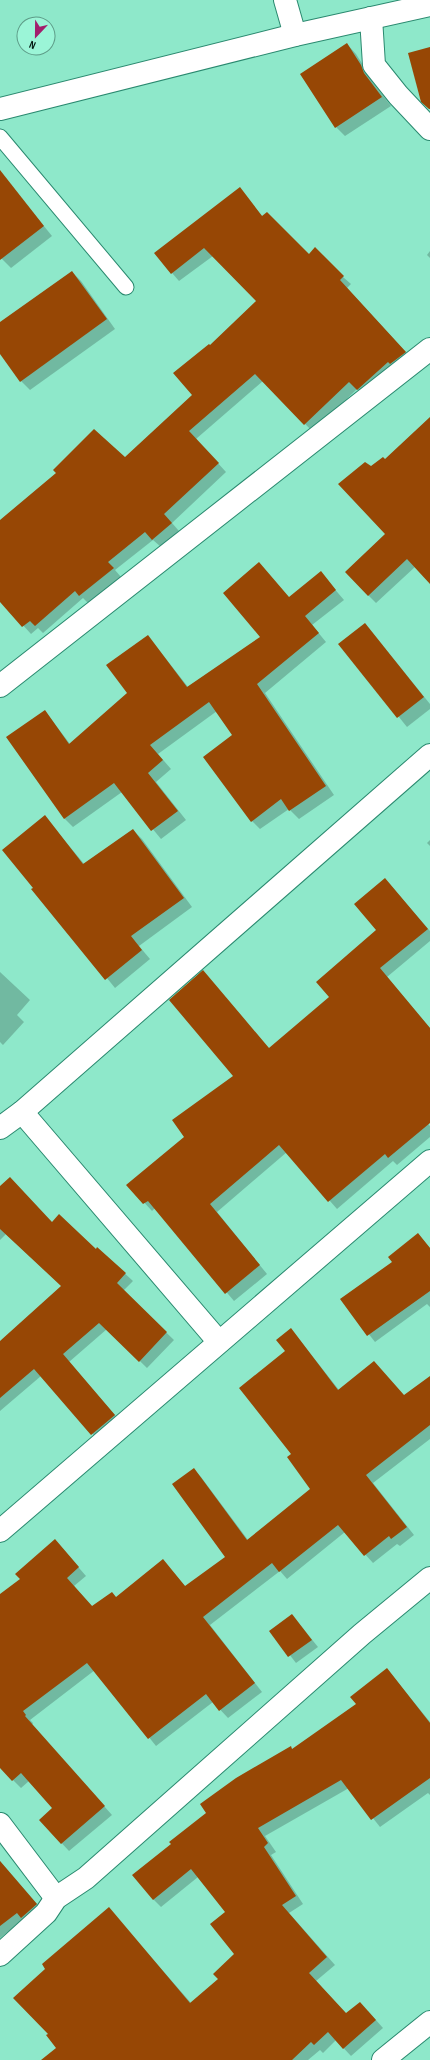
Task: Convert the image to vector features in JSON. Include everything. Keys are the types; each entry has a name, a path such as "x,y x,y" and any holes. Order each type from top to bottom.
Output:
{"street":[{"path":"285,0 295,35"},
{"path":"0,110 295,35 430,5"},
{"path":"371,18 374,64 398,95 430,129"},
{"path":"0,686 430,349"},
{"path":"0,1128 22,1112 430,755"},
{"path":"22,1112 218,1342"},
{"path":"0,1531 218,1342 430,1162"},
{"path":"0,1955 46,1913 56,1898 86,1878 362,1634 430,1578"},
{"path":"0,1824 56,1898"},
{"path":"383,2060 430,2022"}],"lane":[{"path":"0,137 126,287"}],"building":[{"path":"347,43 361,65 364,73 382,97 335,128 300,74"},
{"path":"430,47 429,109 421,102 408,53"},
{"path":"0,170 44,226 0,260"},
{"path":"240,187 262,216 267,212 309,254 315,247 344,276 340,280 406,352 390,364 388,362 357,390 349,382 304,425 255,374 189,431 219,463 164,514 172,523 152,540 145,532 108,562 114,568 79,596 75,591 35,626 30,621 22,627 0,602 0,520 56,473 53,470 94,429 125,457 192,395 173,373 209,344 210,345 256,301 204,248 171,274 154,253"},
{"path":"72,271 107,319 20,382 0,354 0,322"},
{"path":"430,417 430,584 407,559 368,596 345,572 385,534 338,484 365,462 371,466 383,457 385,459"},
{"path":"259,562 289,597 321,571 336,590 305,616 319,633 257,684 326,786 289,811 281,799 251,822 203,757 232,735 209,702 150,745 163,760 148,773 178,811 151,831 114,783 64,819 6,737 45,710 69,744 127,693 106,665 148,635 187,687 260,637 223,593"},
{"path":"365,623 424,697 397,718 338,644"},
{"path":"45,815 83,864 133,829 184,898 131,936 142,950 105,980 31,889 33,888 2,850"},
{"path":"385,878 428,929 380,968 430,1028 430,1123 388,1158 385,1154 328,1202 279,1145 210,1204 260,1265 225,1294 148,1201 143,1204 126,1185 184,1137 172,1120 233,1076 169,1000 203,970 269,1048 329,997 316,982 376,930 354,904"},
{"path":"10,1177 52,1222 59,1214 96,1249 97,1247 126,1273 117,1283 167,1332 139,1362 99,1323 63,1354 115,1415 91,1435 34,1369 0,1398 0,1341 61,1286 0,1229 0,1186"},
{"path":"418,1233 430,1248 430,1291 367,1336 340,1299 392,1262 388,1257"},
{"path":"291,1328 338,1390 374,1361 404,1395 430,1376 430,1425 366,1475 407,1527 391,1539 389,1536 364,1556 338,1525 279,1572 272,1563 203,1617 255,1683 219,1711 206,1694 148,1739 87,1663 23,1711 26,1715 25,1716 105,1806 61,1844 39,1820 52,1808 21,1773 12,1781 0,1768 0,1594 20,1579 15,1574 55,1539 79,1567 67,1578 92,1606 112,1592 116,1597 163,1559 185,1586 225,1557 172,1484 194,1468 247,1540 310,1489 287,1457 291,1454 239,1388 285,1351 276,1340"},
{"path":"292,1614 312,1640 288,1657 269,1631"},
{"path":"387,1668 430,1723 430,1778 371,1820 341,1780 258,1828 268,1843 264,1847 296,1896 282,1905 327,1957 309,1973 346,2013 360,2002 376,2020 343,2049 328,2032 314,2045 311,2042 292,2060 41,2060 56,2048 46,2035 48,2034 13,1998 45,1969 42,1964 109,1907 190,2003 218,1979 213,1974 234,1954 210,1924 225,1912 191,1869 153,1900 132,1875 171,1844 169,1842 206,1813 200,1804 236,1778 291,1746 292,1749 356,1704 350,1697"},
{"path":"0,1861 37,1904 21,1918 17,1913 0,1926"}]}
